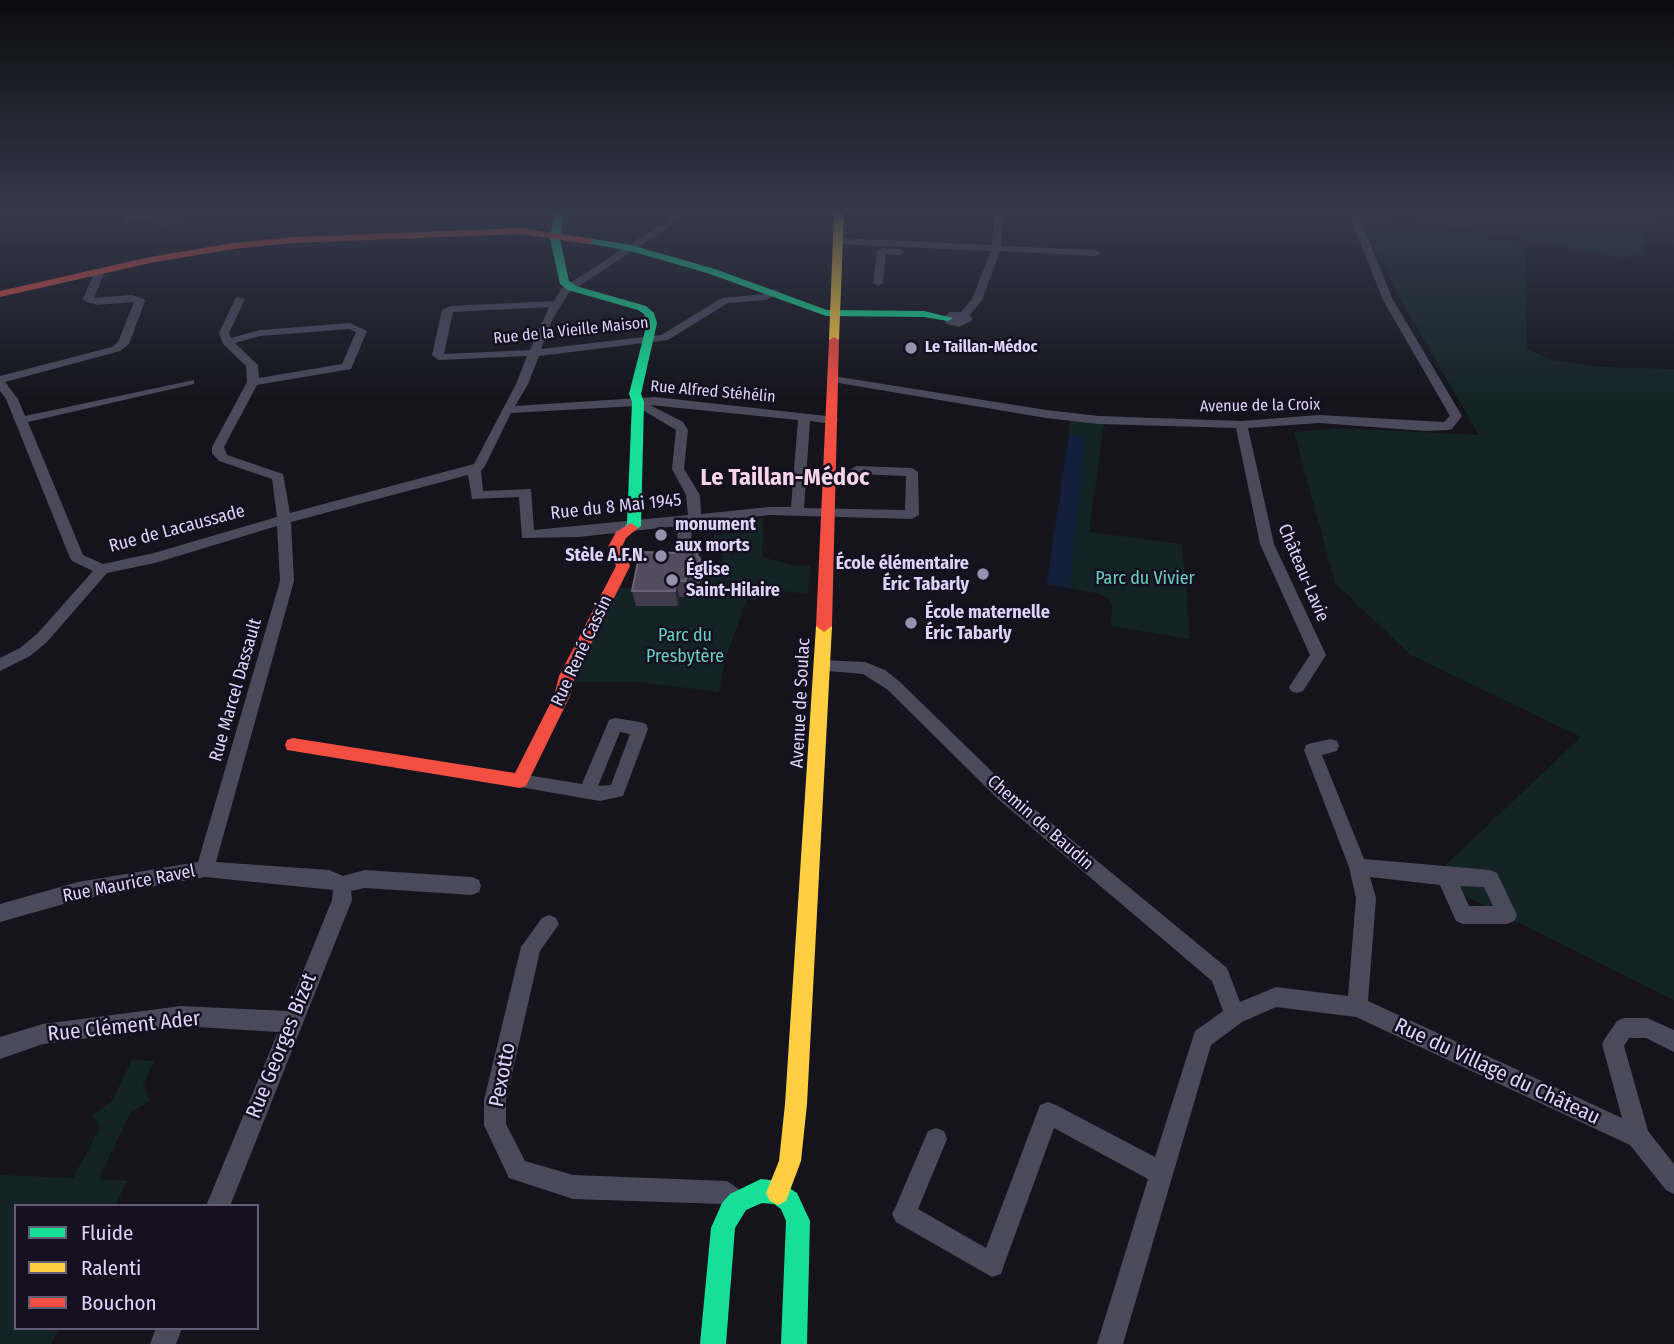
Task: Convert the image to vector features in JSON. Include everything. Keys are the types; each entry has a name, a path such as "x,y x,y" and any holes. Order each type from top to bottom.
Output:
{"street":[{"path":"0,295 84,275"},
{"path":"0,382 116,349 123,344 140,301 132,298 97,302 89,299 99,275"},
{"path":"562,275 564,282 572,288 642,308 651,318 650,340 635,394 638,402 634,526 621,535 615,547 579,532"},
{"path":"474,469 479,466 508,410 556,304 565,291 591,275"},
{"path":"719,275 835,314 956,316 977,300 987,275"},
{"name":"Avenue de Soulac","path":"778,1193 790,1161 796,1104 822,666 837,275"},
{"path":"878,283 879,275"},
{"name":"Avenue de la Croix","path":"833,379 1046,414 1107,420 1241,425 1319,419 1426,428 1448,426 1456,416 1388,300 1378,275"},
{"name":"Rue de la Vieille Maison","path":"556,304 450,309 446,312 438,355 443,358 534,353 650,340 673,334 726,300 766,297 774,292"},
{"path":"227,342 260,333 350,326 362,331 347,368 253,382 252,365 227,342 224,333 240,299"},
{"name":"Rue de Lacaussade","path":"0,382 12,399 77,558 102,569 155,558 284,519 474,469"},
{"path":"21,420 190,382"},
{"name":"Rue Marcel Dassault","path":"205,869 287,581 284,519 278,477 223,458 218,453 218,447 253,382"},
{"path":"638,402 650,411 680,425 682,430 678,470 693,495 683,561"},
{"name":"Rue Alfred Stéhélin","path":"508,410 638,402 686,403 832,420"},
{"path":"797,510 804,417"},
{"name":"Château-Lavie","path":"1241,425 1267,544 1318,655 1297,687"},
{"name":"Rue du 8 Mai 1945","path":"474,469 477,496 526,492 527,535 797,510 912,515 912,472 856,470"},
{"name":"Rue René Cassin","path":"520,781 562,696 567,676 623,566 615,547"},
{"path":"0,665 42,638 102,569"},
{"name":"Chemin de Baudin","path":"822,666 865,668 879,674 894,686 1004,794 1220,975 1235,1014"},
{"path":"293,745 587,792"},
{"path":"1331,746 1312,750 1358,867 1366,898 1357,1007"},
{"path":"1358,867 1446,877"},
{"name":"Rue Maurice Ravel","path":"0,913 78,891 205,869 329,879 342,885"},
{"path":"342,885 365,879 472,886"},
{"name":"Rue Georges Bizet","path":"219,1204 342,900 342,885"},
{"name":"Pexotto","path":"549,924 531,947 495,1100 495,1125 517,1170 573,1187 727,1193 738,1202"},
{"name":"Rue du Village du Château","path":"1110,1344 1202,1038 1235,1014 1276,997 1357,1007 1638,1137"},
{"name":"Rue Clément Ader","path":"0,1048 43,1034 181,1016 292,1022"},
{"name":"Rue du Village du Château","path":"1674,1041 1647,1028 1624,1028 1613,1044 1638,1137 1674,1182"},
{"path":"936,1139 904,1214 992,1265 1048,1113 1163,1174"},
{"path":"713,1344 723,1228 730,1211 738,1202 748,1195 761,1192 778,1193 789,1201 798,1222 794,1344"}],"green space":[{"path":"1388,275 1526,275 1527,349 1552,360 1599,367 1674,369 1674,1000 1431,879 1581,737 1411,655 1335,583 1294,432 1338,428 1479,435"},
{"name":"Parc du Vivier","path":"1071,419 1104,423 1089,532 1182,544 1190,639 1111,626 1112,605 1109,599 1100,594 1047,584"},
{"name":"Parc du Presbytère","path":"763,518 762,557 791,565 810,566 808,594 782,591 781,596 760,595 756,600 747,599 725,659 719,692 638,682 566,682 617,588 640,588 678,606 679,597 690,588 700,568 721,568 722,548 714,548 714,535 740,533 739,520"},
{"path":"132,1060 154,1061 143,1086 149,1101 130,1113 99,1179 127,1181 116,1204 14,1204 14,1330 58,1330 51,1344 0,1344 0,1175 73,1178 100,1128 93,1115 112,1101"}],"water":[{"path":"1069,434 1085,437 1069,588 1047,584"}],"building":[{"path":"698,550 698,572 687,572 686,581 676,581 675,591 632,591 640,552 680,553"}],"traffic: fast":[{"path":"562,275 564,282 572,288 642,308 649,313 652,323 635,394 638,402 634,526 631,528"},
{"path":"721,275 826,313 924,314 948,318"},
{"path":"713,1344 723,1228 730,1211 738,1202 761,1191 778,1193 789,1201 798,1221 794,1344"}],"traffic: slow":[{"path":"834,340 837,275"},
{"path":"778,1193 790,1161 796,1104 824,626"}],"traffic: jam":[{"path":"0,294 85,275"},
{"path":"824,626 834,340"},
{"path":"293,745 520,781 562,696 567,676 623,566 615,547 621,535 631,528"}],"place":[{"name":"Le Taillan-Médoc","path":"911,348"},
{"name":"monument aux morts","path":"661,535"},
{"name":"Stèle A.F.N.","path":"661,556"},
{"name":"École élémentaire Éric Tabarly","path":"983,574"},
{"name":"Église Saint-Hilaire","path":"672,580"},
{"name":"École maternelle Éric Tabarly","path":"911,623"}],"district":[{"name":"Le Taillan-Médoc","path":"785,478"}]}
